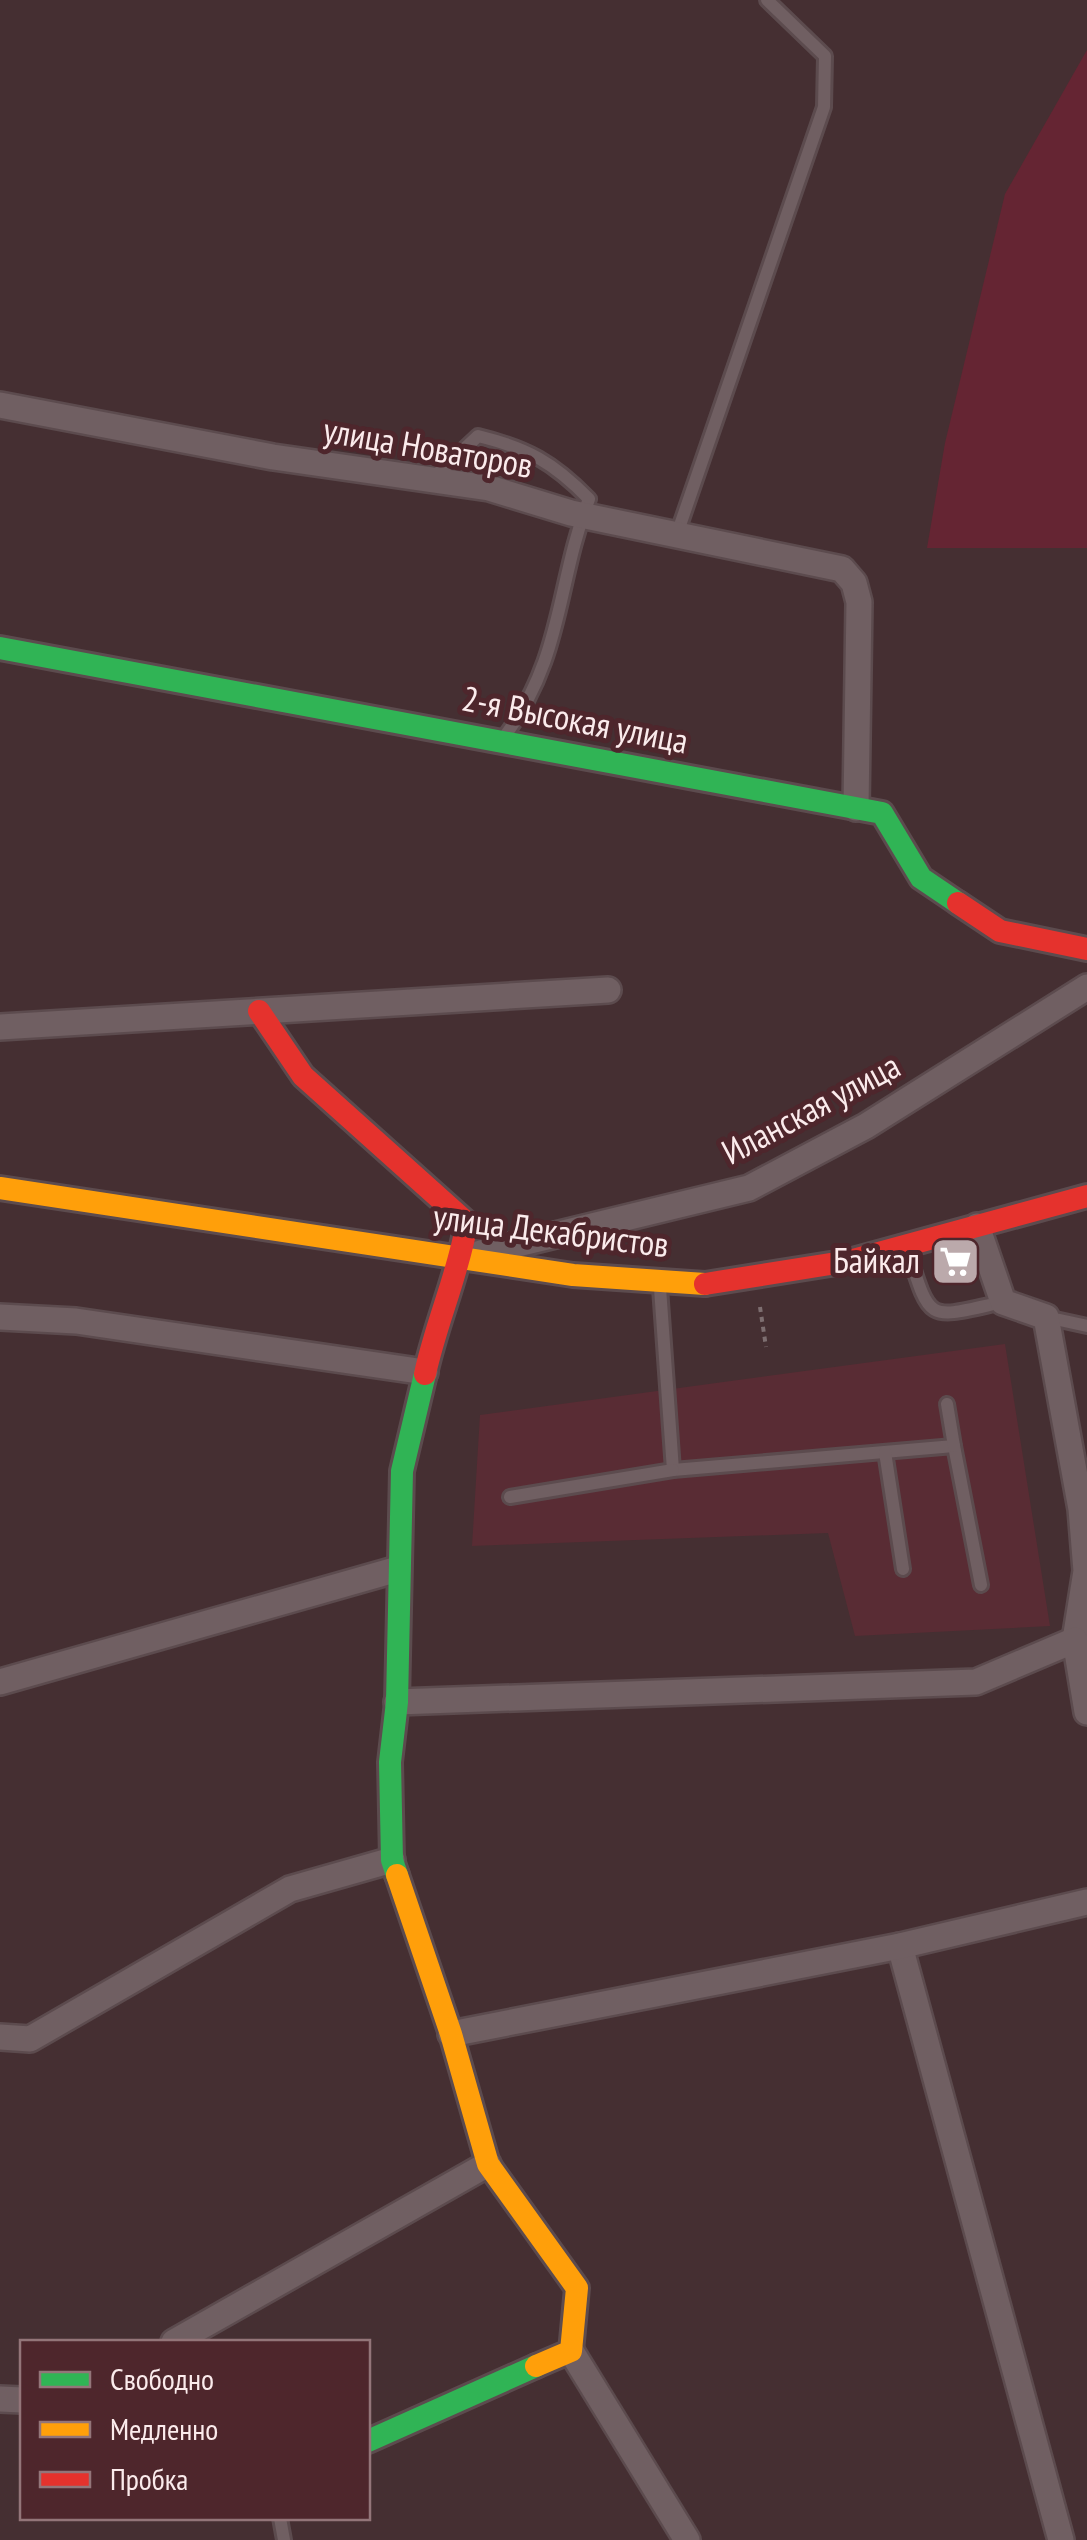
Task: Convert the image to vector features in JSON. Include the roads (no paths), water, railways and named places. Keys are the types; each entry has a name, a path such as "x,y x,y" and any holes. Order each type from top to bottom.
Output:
{"street":[{"name":"улица Новаторов","path":"0,405 273,457 489,488 582,516 842,569 854,583 859,602 856,808"},
{"name":"2-я Высокая улица","path":"0,648 882,813 921,878 1000,931 1087,949"},
{"name":"Иланская улица","path":"461,1258 749,1188 866,1126 1087,987"},
{"path":"0,1028 608,990"},
{"path":"259,1011 303,1076 467,1222 461,1258 425,1372 402,1471 397,1702 390,1762 392,1860 452,2034 488,2164 576,2288 571,2351 687,2540"},
{"name":"улица Декабристов","path":"0,1188 573,1274 710,1284 849,1261 1087,1196"},
{"path":"977,1226 1003,1302 1046,1317 1082,1498 1086,1572 1076,1640 1087,1711"},
{"path":"0,1318 76,1320 425,1372"},
{"path":"0,1682 398,1570"},
{"path":"397,1702 976,1682 1076,1640"},
{"path":"0,2037 30,2038 290,1890 392,1860"},
{"path":"452,2034 900,1946 1087,1902"},
{"path":"900,1946 1062,2540"},
{"path":"178,2340 488,2164"},
{"path":"370,2440 571,2351"}],"lane":[{"path":"677,534 824,107 825,56 767,0"},
{"path":"432,479 478,436 523,447 565,475 589,499 556,636 527,706 501,742"},
{"path":"906,1246 925,1306 933,1313 947,1315 1003,1302"},
{"path":"660,1280 673,1470"},
{"path":"1046,1317 1087,1326"},
{"path":"947,1404 981,1584"},
{"path":"510,1496 673,1470 954,1446"},
{"path":"885,1452 903,1569"}],"place":[{"name":"Байкал","path":"955,1261"}]}
